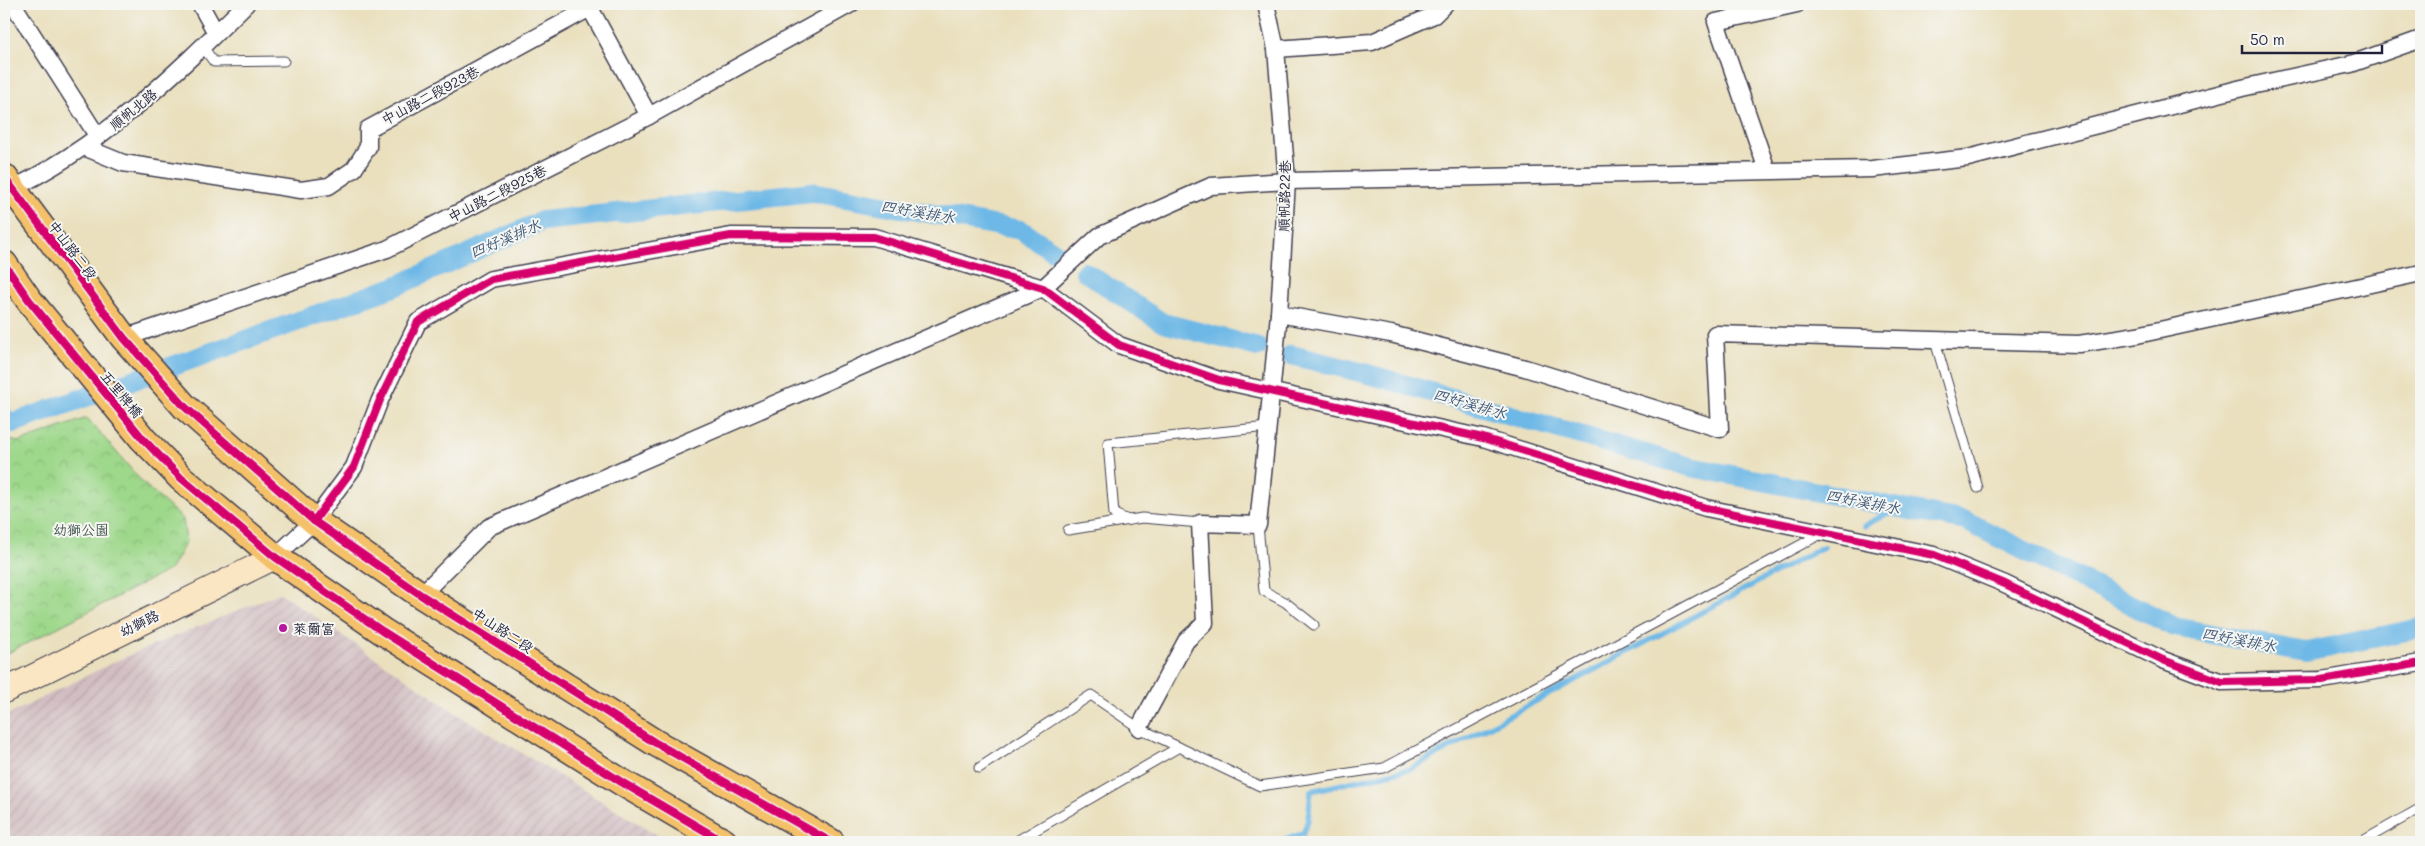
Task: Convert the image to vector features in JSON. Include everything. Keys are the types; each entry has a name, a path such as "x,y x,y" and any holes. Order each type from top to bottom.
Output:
{"main road":[{"name":"中山路二段","path":"6,186 124,338 185,407 314,521 422,595 654,742 830,842"},
{"name":"五里牌橋","path":"4,264 29,300 143,438 181,478 276,557"},
{"path":"276,557 382,631 623,784 724,842"}],"street":[{"path":"13,4 98,138"},
{"path":"200,4 216,33"},
{"name":"順帆北路","path":"6,186 84,147 98,138 148,98 246,4"},
{"name":"中山路二段925巷","path":"124,338 387,249 649,116 851,4"},
{"name":"順帆路22巷","path":"1258,525 1279,314 1287,181 1276,49 1266,4"},
{"path":"1276,49 1372,42 1434,15 1444,4"},
{"path":"1767,170 1716,22 1797,4"},
{"name":"中山路二段923巷","path":"84,147 123,163 301,190 329,186 354,169 368,147 368,128 590,8 649,116"},
{"path":"422,595 490,527 1043,288 1099,236 1211,186 1287,181 1872,169 1968,158 2242,88 2351,64 2421,39"},
{"path":"276,557 314,521 354,467 380,400 418,322 491,279 731,236 874,237 1043,288 1119,345 1219,380 1483,438 1706,508 1934,555 2004,584 2163,660 2222,682 2322,680 2421,663"},
{"path":"1279,314 1391,334 1525,368 1720,429 1715,334 2079,344 2137,335 2421,272"},
{"path":"1139,728 1186,641 1205,623 1200,523 1258,525"},
{"name":"幼獅路","path":"4,691 276,557"}],"lane":[{"path":"202,46 214,62 284,61"},
{"path":"1935,341 1978,488"},
{"path":"1128,520 1114,514 1108,443 1268,427"},
{"path":"1068,530 1142,518 1200,523"},
{"path":"1258,525 1264,592 1285,602 1314,625"},
{"path":"979,768 1091,695 1139,728 1260,786 1384,768 1824,532"},
{"path":"1016,842 1179,747"},
{"path":"2362,842 2421,808"}],"shaded area":[{"path":"280,593 459,715 669,842 4,842 4,717 118,660"}],"green space":[{"name":"幼獅公園","path":"87,418 143,483 183,519 186,542 171,569 4,655 4,439 19,442"}],"waterway":[{"name":"四好溪排水","path":"4,418 13,423 394,287 542,221 812,192 1021,230 1056,253"},
{"name":"四好溪排水","path":"1085,272 1163,323 1258,347"},
{"name":"四好溪排水","path":"1291,355 1368,374 1691,467 1966,521 2175,627 2306,652 2421,628"},
{"path":"1864,526 1897,508"},
{"path":"1275,842 1303,834 1308,820 1311,791 1410,769 1823,547"}],"cycle path":[{"path":"4,177 124,338 185,407 314,521 421,595 654,742 831,842"},
{"path":"314,521 354,467 380,400 418,322 491,279 731,236 874,237 1043,288 1119,345 1219,380 1483,438 1706,508 1934,555 2005,584 2163,660 2222,682 2322,680 2421,663"},
{"path":"4,264 29,300 143,439 181,478 275,557 382,631 623,783 724,842"}],"place":[{"name":"萊爾富","path":"283,628"}]}
